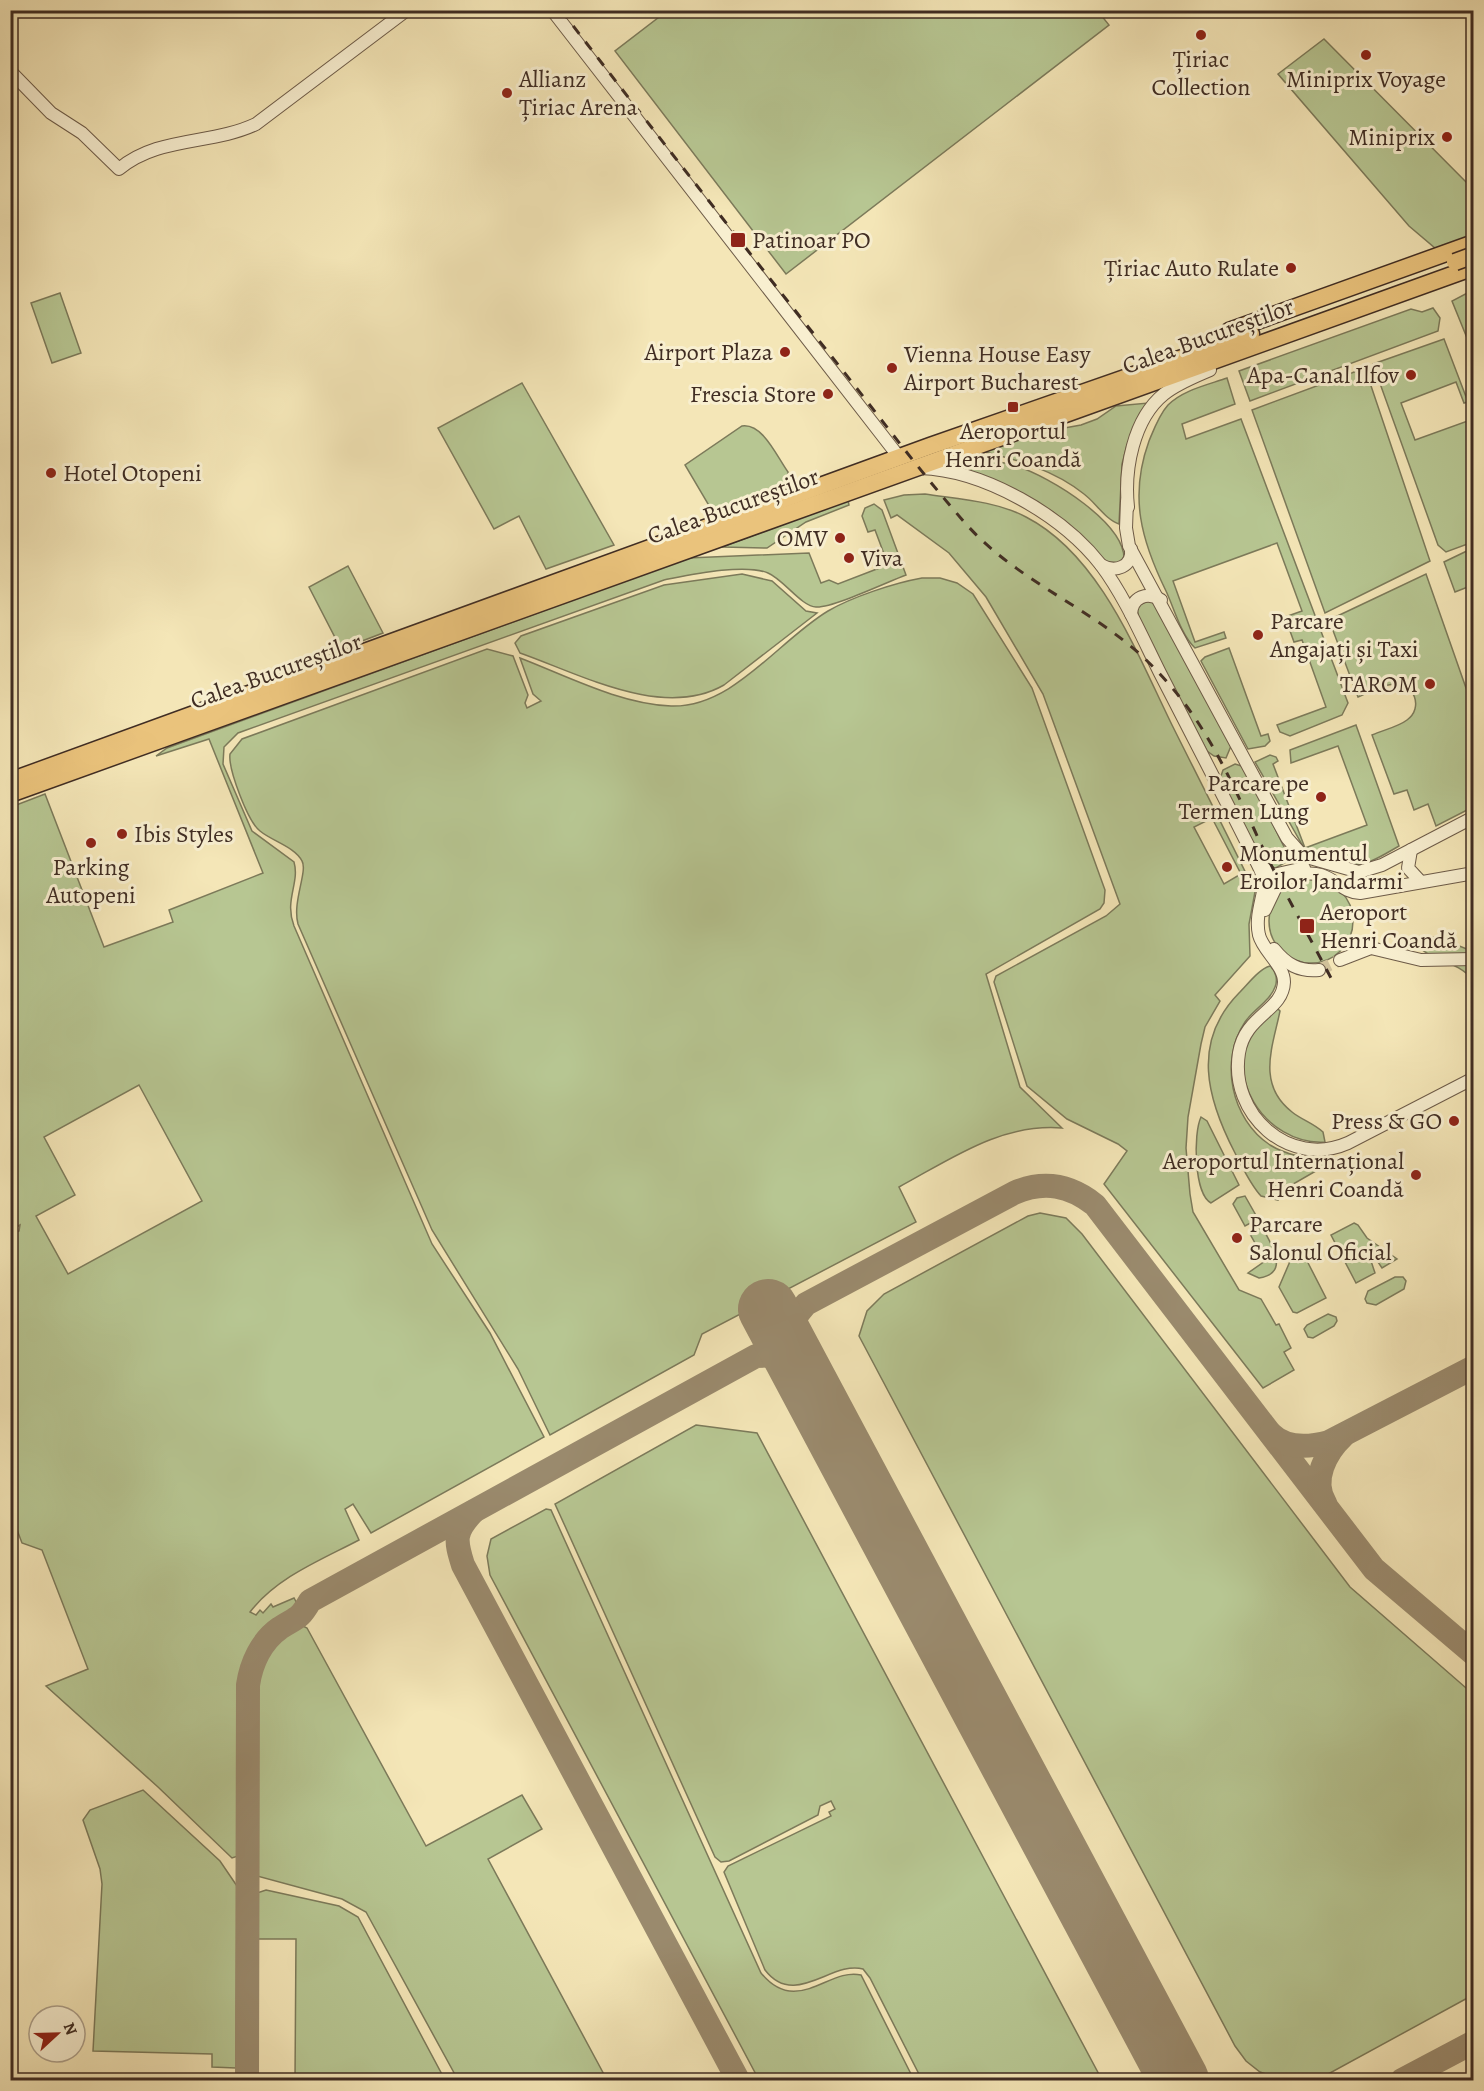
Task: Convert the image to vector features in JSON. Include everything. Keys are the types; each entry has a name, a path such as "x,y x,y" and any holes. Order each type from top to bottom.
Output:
{"highway":[{"name":"Calea Bucureștilor","path":"1272,333 1470,251"},
{"path":"1470,251 1242,325 1142,366 1127,383 1150,388 1229,362 1472,273"},
{"name":"Calea Bucureștilor","path":"10,781 1127,383 1272,333 1472,273"},
{"name":"Calea Bucureștilor","path":"10,794 904,462"}],"street":[{"path":"10,71 51,113 82,133 119,169 133,158 150,150 256,124 407,10"},
{"path":"552,10 904,462 971,479 1029,503 1056,521 1101,565 1131,614 1256,860 1264,883 1258,915 1258,930 1266,950 1280,970 1284,983 1280,998 1254,1020 1245,1034 1239,1052 1238,1074 1248,1107 1260,1125 1285,1144 1310,1150 1338,1148 1473,1078"},
{"path":"1229,362 1186,380 1163,395 1153,405 1132,448 1127,474 1127,538 1131,549 1161,600 1270,807 1299,854 1327,865 1359,872 1382,865 1473,817"},
{"path":"1127,501 1139,561"},
{"path":"1101,565 1113,570 1123,567 1130,559 1131,549"},
{"path":"1131,614 1132,605 1140,597 1151,595 1161,600"},
{"path":"1411,850 1408,868 1420,881"},
{"path":"1256,860 1265,872 1273,875 1301,868 1318,868 1374,890"},
{"path":"1297,875 1323,875 1354,893 1473,873"},
{"path":"1276,887 1267,902 1264,915 1268,939 1288,964 1301,969 1319,970"},
{"path":"1340,960 1371,948 1421,960 1473,958"}],"green space":[{"path":"1097,10 1109,25 786,274 615,51 667,11"},
{"path":"1324,39 1473,189 1473,238 1444,250 1435,248 1409,226 1278,74"},
{"path":"1473,290 1473,335 1467,338 1452,301"},
{"path":"60,293 81,353 52,363 31,303"},
{"path":"1433,308 1440,318 1438,331 1250,401 1239,371 1411,309 1422,312"},
{"path":"1444,339 1468,402 1464,403 1456,382 1401,403 1415,440 1473,419 1473,542 1446,552 1438,545 1373,364"},
{"path":"1365,368 1430,561 1325,613 1252,410"},
{"path":"1227,378 1235,404 1182,424 1186,439 1241,419 1348,703 1342,715 1290,736 1280,732 1277,725 1326,707 1302,640 1294,642 1285,617 1302,611 1277,543 1173,581 1195,642 1224,632 1226,638 1195,648 1182,629 1144,536 1139,499 1140,480 1143,461 1157,422 1168,405 1181,395"},
{"path":"522,383 614,545 546,569 519,516 494,529 438,428"},
{"path":"1148,403 1127,445 1122,464 1119,524 1110,519 1084,494 1060,478 1022,462 981,451 1031,434 1081,425 1097,419 1116,406"},
{"path":"742,426 750,426 763,435 788,472 788,478 778,491 714,514 685,465"},
{"path":"961,459 988,460 1016,466 1066,491 1084,504 1113,532 1122,547 1124,562 1107,564 1084,538 1053,512 941,466"},
{"path":"925,494 1002,507 1026,517 1052,534 1075,556 1114,609 1130,638 1255,892 1249,924 1250,956 1215,995 1220,1001 1205,1027 1188,1117 1186,1148 1193,1212 1239,1290 1261,1299 1276,1325 1279,1324 1291,1348 1284,1352 1294,1370 1263,1388 1104,1184 1127,1151 1118,1144 1067,1119 1027,1086 994,982 996,976 1106,916 1120,904 1043,694 986,597 949,553 897,515 891,518 884,500 904,495","holes":["1212,818 1241,874 1224,884 1194,827"]},
{"path":"848,500 849,505 806,522 767,548 722,547"},
{"path":"874,504 882,510 906,575 847,599 824,606 811,606 774,576 758,570 717,571 664,580 238,733 224,747 223,764 252,831 294,862 295,877 291,917 294,926 432,1244 490,1333 544,1437 371,1533 353,1504 345,1509 359,1540 286,1579 250,1612 256,1615 260,1610 263,1613 271,1604 273,1607 294,1598 299,1607 294,1615 270,1631 255,1650 246,1673 244,1791 238,1792 238,1856 232,1858 158,1787 46,1686 88,1669 42,1550 22,1543 11,1514 10,1236 19,1231 20,1225 11,1230 11,807 45,794 104,947 173,922 169,910 263,873 209,739 156,756 167,748 688,558 809,553 821,583 829,580 838,584 882,567 878,557 884,554 875,530 868,532 862,516 865,508","holes":["139,1085 202,1201 68,1274 36,1216 75,1195 44,1137"]},
{"path":"1473,548 1473,585 1455,592 1444,562"},
{"path":"348,566 383,633 341,649 309,587"},
{"path":"742,574 772,581 806,611 817,613 724,685 700,695 675,698 648,696 622,690 520,653 515,643 521,636 664,585"},
{"path":"1426,574 1473,708 1473,807 1436,826 1428,804 1414,810 1407,790 1394,794 1372,735 1395,727 1412,715 1416,703 1411,691 1401,684 1394,684 1380,687 1358,697 1329,620"},
{"path":"922,578 940,578 957,583 973,594 1032,688 1105,890 1104,903 1100,909 986,974 1020,1087 1062,1128 1018,1131 997,1137 957,1155 899,1187 916,1222 702,1334 694,1355 550,1435 518,1369 432,1230 298,924 297,906 303,872 302,861 289,848 265,835 255,826 235,783 230,754 242,739 487,649 513,656 528,695 525,703 527,708 541,701 533,694 520,658 613,695 652,704 671,706 693,704 735,685 828,611 874,591"},
{"path":"1150,600 1155,603 1231,746 1226,758 1214,756 1207,751 1139,622 1137,606"},
{"path":"1229,648 1261,736 1268,734 1270,741 1265,746 1248,749 1201,661 1205,657"},
{"path":"1356,725 1399,846 1373,860 1356,865 1310,854 1304,848 1255,762 1270,755 1276,757 1278,761 1273,764 1305,848 1367,825 1338,746 1291,763 1290,750"},
{"path":"1235,764 1245,767 1287,853 1286,862 1274,869 1266,868 1220,779 1223,770"},
{"path":"1311,879 1327,882 1341,891 1350,905 1353,921 1350,937 1341,951 1327,960 1311,963 1295,960 1281,951 1272,937 1269,921 1272,905 1281,891 1295,882"},
{"path":"1420,936 1439,938 1472,951 1473,980 1458,968 1426,953 1416,942"},
{"path":"1270,966 1276,976 1273,992 1245,1022 1232,1054 1233,1088 1238,1105 1257,1134 1270,1145 1298,1156 1328,1159 1328,1164 1281,1191 1278,1200 1261,1196 1244,1170 1217,1112 1208,1071 1209,1051 1214,1031 1224,1012 1254,977"},
{"path":"1278,1009 1280,1011 1270,1064 1274,1089 1281,1101 1292,1112 1323,1132 1325,1142 1303,1140 1283,1132 1266,1118 1254,1102 1245,1082 1243,1062 1248,1042 1260,1023"},
{"path":"1201,1117 1207,1121 1239,1185 1211,1203 1205,1197 1198,1176 1196,1149"},
{"path":"1245,1196 1258,1219 1245,1226 1233,1204 1237,1198"},
{"path":"1040,1213 1066,1218 1082,1234 1350,1587 1473,1694 1473,1995 1319,2079 1284,2080 1260,2072 1246,2061 1235,2046 859,1336 867,1311 884,1294 1028,1216"},
{"path":"1354,1223 1367,1238 1397,1259 1382,1268 1374,1256 1370,1258 1375,1273 1356,1283 1331,1235"},
{"path":"1262,1227 1273,1249 1276,1264 1269,1275 1259,1278 1248,1273 1265,1261 1250,1234"},
{"path":"1303,1253 1326,1298 1297,1313 1293,1312 1279,1287 1291,1259"},
{"path":"1395,1277 1403,1277 1406,1281 1404,1289 1376,1305 1367,1303 1365,1299 1368,1291"},
{"path":"1328,1314 1336,1317 1337,1321 1334,1326 1313,1338 1308,1337 1304,1329 1307,1325"},
{"path":"696,1425 757,1433 1102,2080 922,2080 870,1978 863,1969 851,1968 814,1981 789,1985 777,1981 765,1970 724,1872 728,1866 831,1816 829,1812 835,1809 831,1801 820,1806 818,1815 729,1861 721,1862 715,1857 555,1504"},
{"path":"546,1509 551,1510 761,1973 774,1985 787,1991 800,1991 849,1974 861,1975 914,2080 759,2080 490,1575 487,1556 491,1539"},
{"path":"301,1625 307,1628 426,1846 522,1795 542,1829 488,1859 607,2080 458,2080 366,1912 342,1899 257,1876 257,1791 252,1791 254,1676 271,1643 284,1631"},
{"path":"143,1790 220,1861 237,1886 236,2068 212,2067 212,2054 93,2051 102,1884 100,1869 83,1820 90,1810"},
{"path":"266,1890 339,1906 358,1917 445,2080 295,2080 296,1939 257,1939 257,1893"}],"taxiway":[{"path":"800,1369 790,1335 794,1320 806,1304 1014,1193 1046,1186 1076,1193 1095,1205 1374,1569 1474,1654"},
{"path":"247,2080 248,1685 254,1661 267,1639 300,1615 310,1601 756,1356 781,1355 800,1369"},
{"path":"1271,1434 1277,1439 1298,1446 1329,1442 1474,1367"},
{"path":"1325,1503 1320,1485 1322,1467 1331,1450 1343,1436"},
{"path":"473,1512 459,1531 458,1543 463,1565 738,2080"},
{"path":"1402,2080 1474,2042"}],"runway":[{"path":"768,1309 1179,2080"}],"tunnel":[{"path":"1276,887 1297,875"},
{"path":"1319,970 1340,960"}],"railway":[{"path":"561,10 902,447 966,524 1007,561 1121,638 1142,656 1179,696 1194,716 1231,780 1272,867 1332,980"}],"place":[{"name":"Țiriac Collection","path":"1201,35"},
{"name":"Miniprix Voyage","path":"1366,55"},
{"name":"Allianz Țiriac Arena","path":"507,93"},
{"name":"Miniprix","path":"1447,137"},
{"name":"Patinoar PO","path":"738,240"},
{"name":"Țiriac Auto Rulate","path":"1291,268"},
{"name":"Airport Plaza","path":"785,352"},
{"name":"Vienna House Easy Airport Bucharest","path":"892,368"},
{"name":"Apa-Canal Ilfov","path":"1411,375"},
{"name":"Frescia Store","path":"828,394"},
{"name":"Aeroportul Henri Coandă","path":"1013,407"},
{"name":"Hotel Otopeni","path":"51,473"},
{"name":"OMV","path":"840,538"},
{"name":"Viva","path":"849,558"},
{"name":"Parcare Angajați și Taxi","path":"1258,635"},
{"name":"TAROM","path":"1430,684"},
{"name":"Parcare pe Termen Lung","path":"1321,797"},
{"name":"Ibis Styles","path":"122,834"},
{"name":"Parking Autopeni","path":"91,843"},
{"name":"Monumentul Eroilor Jandarmi","path":"1227,867"},
{"name":"Aeroport Henri Coandă","path":"1307,926"},
{"name":"Press & GO","path":"1454,1121"},
{"name":"Aeroportul Internațional Henri Coandă","path":"1416,1175"},
{"name":"Parcare Salonul Oficial","path":"1237,1238"}]}
